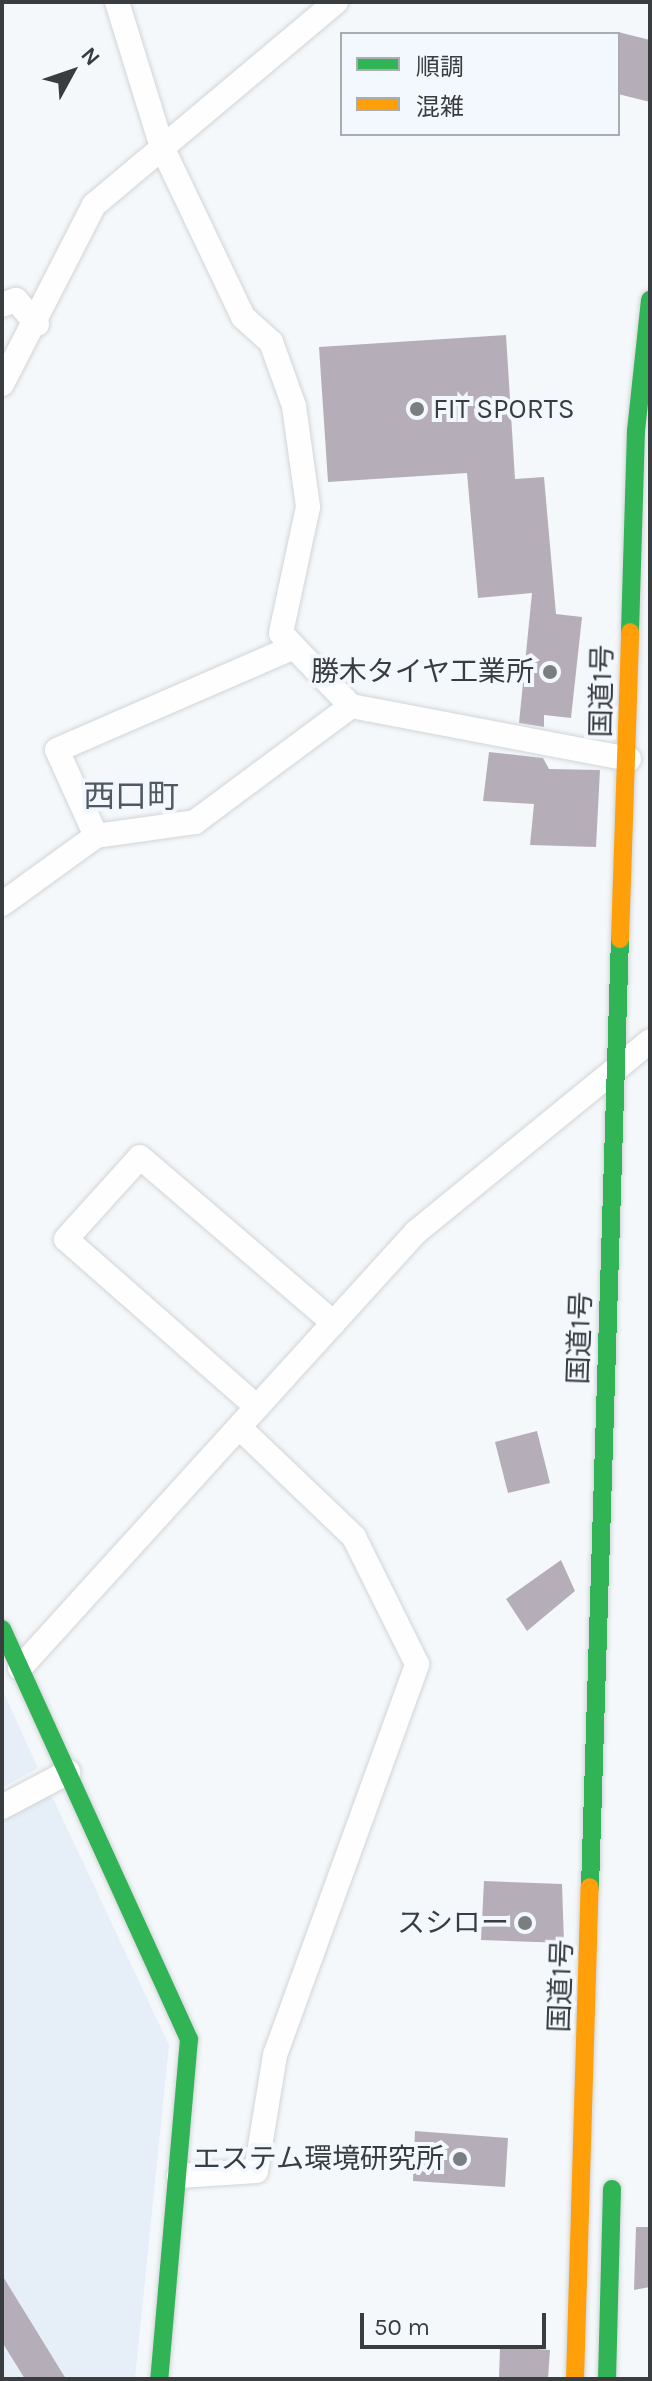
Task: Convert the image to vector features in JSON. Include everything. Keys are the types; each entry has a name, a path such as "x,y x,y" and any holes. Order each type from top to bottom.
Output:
{"main road":[{"name":"国道1号","path":"575,2379 616,1073 629,759 636,431 650,300"},
{"path":"641,1080 645,1036"},
{"path":"2,1629 189,2039 159,2379"},
{"path":"607,2379 613,2173"}],"street":[{"path":"117,2 162,147 243,317 271,342 294,406 308,507 281,633 351,706 629,759"},
{"path":"2,384 37,324 94,205 336,2"},
{"path":"2,305 16,300 37,324"},
{"path":"96,836 57,750 294,647"},
{"path":"2,904 96,836 195,822 351,706"},
{"path":"20,1668 416,1232 616,1073 645,1036"},
{"path":"257,1407 66,1239 140,1157 334,1323"},
{"path":"179,2176 256,2171 275,2055 417,1664 354,1537 239,1427"},
{"path":"2,1807 68,1772"}],"shaded area":[{"path":"2,1689 38,1768 2,1788"},
{"path":"50,1792 169,2045 135,2379 2,2379 2,1818"}],"building":[{"path":"620,32 650,40 650,102 620,94"},
{"name":"FIT SPORTS","path":"506,335 515,479 544,477 556,614 582,617 571,718 544,715 544,727 519,723 532,593 478,598 467,473 328,482 319,347"},
{"path":"489,752 543,758 549,769 600,770 596,847 530,845 534,804 483,801"},
{"path":"537,1431 550,1483 508,1493 495,1442"},
{"path":"561,1560 575,1591 527,1631 506,1599"},
{"name":"スシロー","path":"484,1881 562,1884 564,1943 481,1940"},
{"name":"エステム環境研究所","path":"415,2131 508,2138 505,2187 413,2181"},
{"path":"636,2227 650,2227 650,2287 634,2290"},
{"path":"2,2275 66,2379 25,2379 2,2342"},
{"path":"500,2346 550,2350 548,2379 499,2379"}],"traffic: fast":[{"path":"630,632 636,431 650,300"},
{"path":"590,1887 620,939"},
{"path":"2,1629 189,2039 159,2379"},
{"path":"607,2379 612,2189"}],"traffic: slow":[{"path":"620,939 630,632"},
{"path":"575,2379 590,1887"}],"place":[{"name":"FIT SPORTS","path":"417,409"},
{"name":"勝木タイヤ工業所","path":"550,672"},
{"name":"スシロー","path":"525,1923"},
{"name":"エステム環境研究所","path":"460,2159"}],"district":[{"name":"西口町","path":"131,797"}]}
